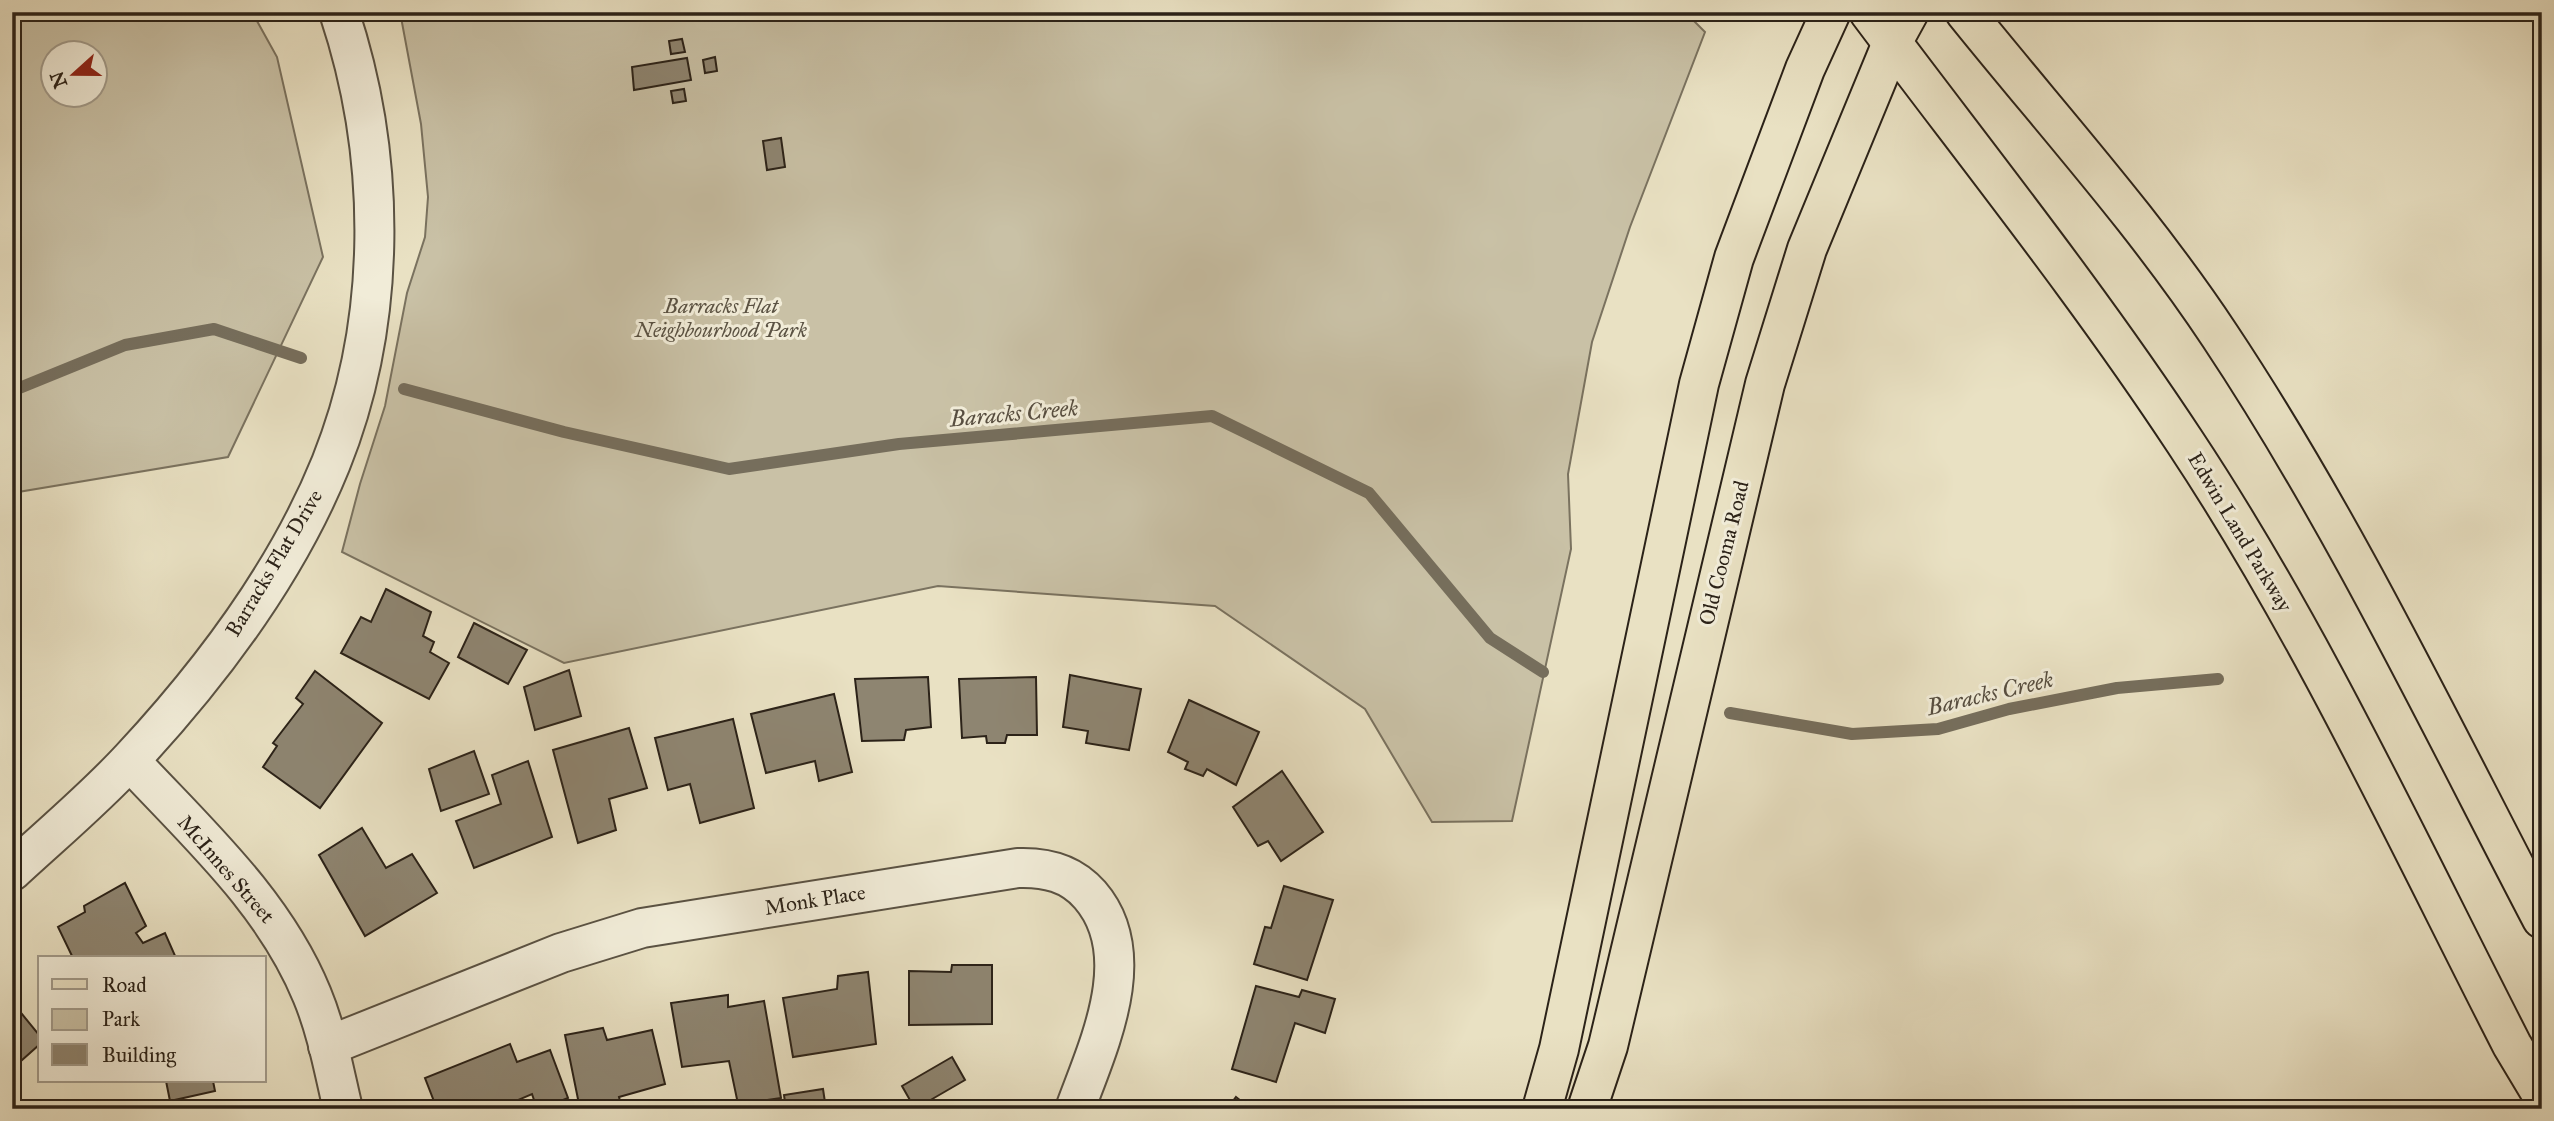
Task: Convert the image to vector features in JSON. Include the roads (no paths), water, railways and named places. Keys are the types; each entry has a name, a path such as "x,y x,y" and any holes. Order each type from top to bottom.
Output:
{"main road":[{"path":"1542,1109 1559,1049 1699,384 1734,258 1805,69 1831,12"},
{"name":"Edwin Land Parkway","path":"1869,12 1901,28 1944,115 2076,283 2186,443 2279,595 2512,1045 2542,1095"},
{"path":"1965,12 2123,204 2218,333 2299,458 2375,597 2542,919"},
{"name":"Old Cooma Road","path":"1587,1109 1608,1046 1765,384 1807,249 1901,28"}],"street":[{"name":"Barracks Flat Drive","path":"12,872 130,761 199,680 272,576 321,486 346,416 368,315 373,217 367,120 339,12"},
{"name":"McInnes Street","path":"130,761 261,903 302,974 328,1046 343,1109"},
{"name":"Monk Place","path":"328,1046 561,953 642,928 1018,868 1040,868 1062,874 1086,890 1100,908 1112,945 1112,995 1075,1109"}],"waterway":[{"name":"Baracks Creek","path":"12,391 125,345 214,329 301,358"},
{"name":"Baracks Creek","path":"404,389 564,432 729,469 899,444 1212,416 1369,493 1490,638 1543,672"},
{"name":"Baracks Creek","path":"1730,713 1852,734 1938,729 2009,709 2117,688 2218,679"}],"park label":[{"name":"Barracks Flat Neighbourhood Park","path":"721,318"}]}
